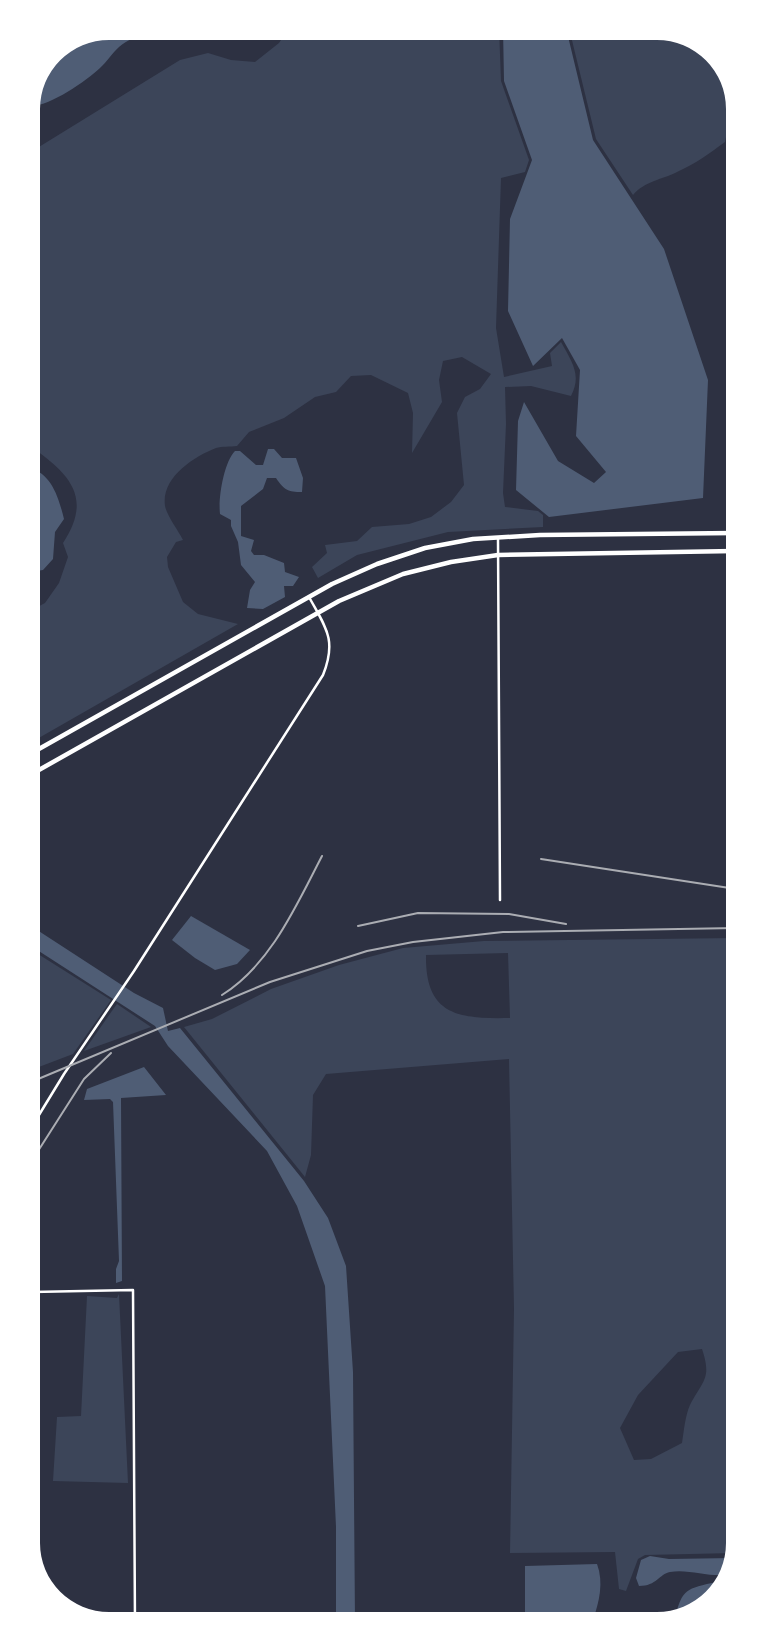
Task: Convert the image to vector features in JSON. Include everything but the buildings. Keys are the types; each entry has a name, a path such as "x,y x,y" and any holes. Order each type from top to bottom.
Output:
{"main road":[{"path":"40,748 309,597 377,564 425,548 498,537 726,533"},
{"path":"40,769 360,590 403,574 451,562 498,555 726,551"}],"street":[{"path":"498,537 500,900"},
{"path":"40,1113 323,675 330,656 330,635 309,597"},
{"path":"40,1292 133,1290 135,1612"}],"shaded area":[{"path":"109,40 130,40 76,86 40,104 45,83 60,60 83,45"},
{"path":"281,40 499,40 501,81 529,160 525,172 501,178 496,328 504,377 552,366 550,353 561,342 576,375 571,396 531,386 505,387 505,507 538,511 543,515 543,527 448,532 357,555 318,578 312,567 327,553 325,545 357,541 372,527 409,524 431,517 451,502 464,485 457,413 465,397 480,389 491,374 462,357 443,361 439,380 442,402 412,453 413,413 408,393 371,375 351,376 336,392 315,397 284,418 249,432 237,446 216,448 198,457 180,470 168,486 165,506 183,540 176,542 167,557 168,567 183,602 198,614 238,624 40,737 40,606 45,603 59,583 68,557 63,543 72,526 76,499 65,476 40,454 40,146 180,60 208,53 231,60 255,62"},
{"path":"503,40 569,40 593,140 664,249 708,380 703,498 549,517 516,490 518,421 524,402 558,461 594,483 606,472 576,436 580,370 562,338 533,366 508,311 510,219 532,160 504,81"},
{"path":"572,40 662,40 679,44 699,54 719,78 726,109 725,142 690,165 648,184 633,195 596,139"},
{"path":"268,449 274,449 282,458 296,458 303,478 302,492 290,491 276,478 267,478 263,489 241,506 241,536 254,540 251,551 254,555 264,555 284,563 285,572 299,577 293,586 284,586 285,597 263,609 247,608 250,590 255,582 241,565 231,520 220,514 221,490 228,463 235,451 240,451 256,465 263,465"},
{"path":"40,473 49,481 57,495 64,519 55,532 53,559 40,570"},
{"path":"191,916 250,950 237,964 215,970 172,940"},
{"path":"40,932 134,993 163,1008 168,1031 180,1028 304,1181 328,1218 346,1266 353,1372 355,1612 336,1612 336,1527 325,1286 297,1206 267,1151 168,1046 155,1026 40,952"},
{"path":"726,938 725,1553 645,1555 638,1559 626,1591 619,1589 615,1552 510,1553 514,1309 509,1059 326,1074 313,1095 311,1155 305,1177 184,1027 212,1019 271,989 339,965 403,948 484,941","holes":["508,953 510,1018 475,1017 448,1010 432,991 427,975 426,955","702,1349 705,1379 688,1409 682,1443 651,1459 634,1460 620,1428 638,1395 678,1352"]},
{"path":"40,955 111,1000 73,1054 40,1067"},
{"path":"117,1004 151,1027 84,1051 114,1008"},
{"path":"144,1067 166,1095 121,1098 122,1281 116,1283 119,1261 113,1102 110,1099 84,1100 87,1089"},
{"path":"119,1294 128,1483 53,1481 57,1417 81,1416 87,1296 117,1298"},
{"path":"650,1556 669,1559 724,1558 718,1575 670,1572 650,1584 639,1586 636,1578 641,1560"},
{"path":"597,1564 600,1585 595,1612 525,1612 525,1566"},
{"path":"713,1583 699,1598 677,1608 685,1593 695,1587"}],"railway":[{"path":"222,995 255,967 281,933 322,856"},
{"path":"541,859 726,887"},
{"path":"358,926 418,913 509,914 566,924"},
{"path":"40,1078 270,982 367,951 413,942 503,932 726,928"},
{"path":"40,1148 84,1079 111,1053"}]}
